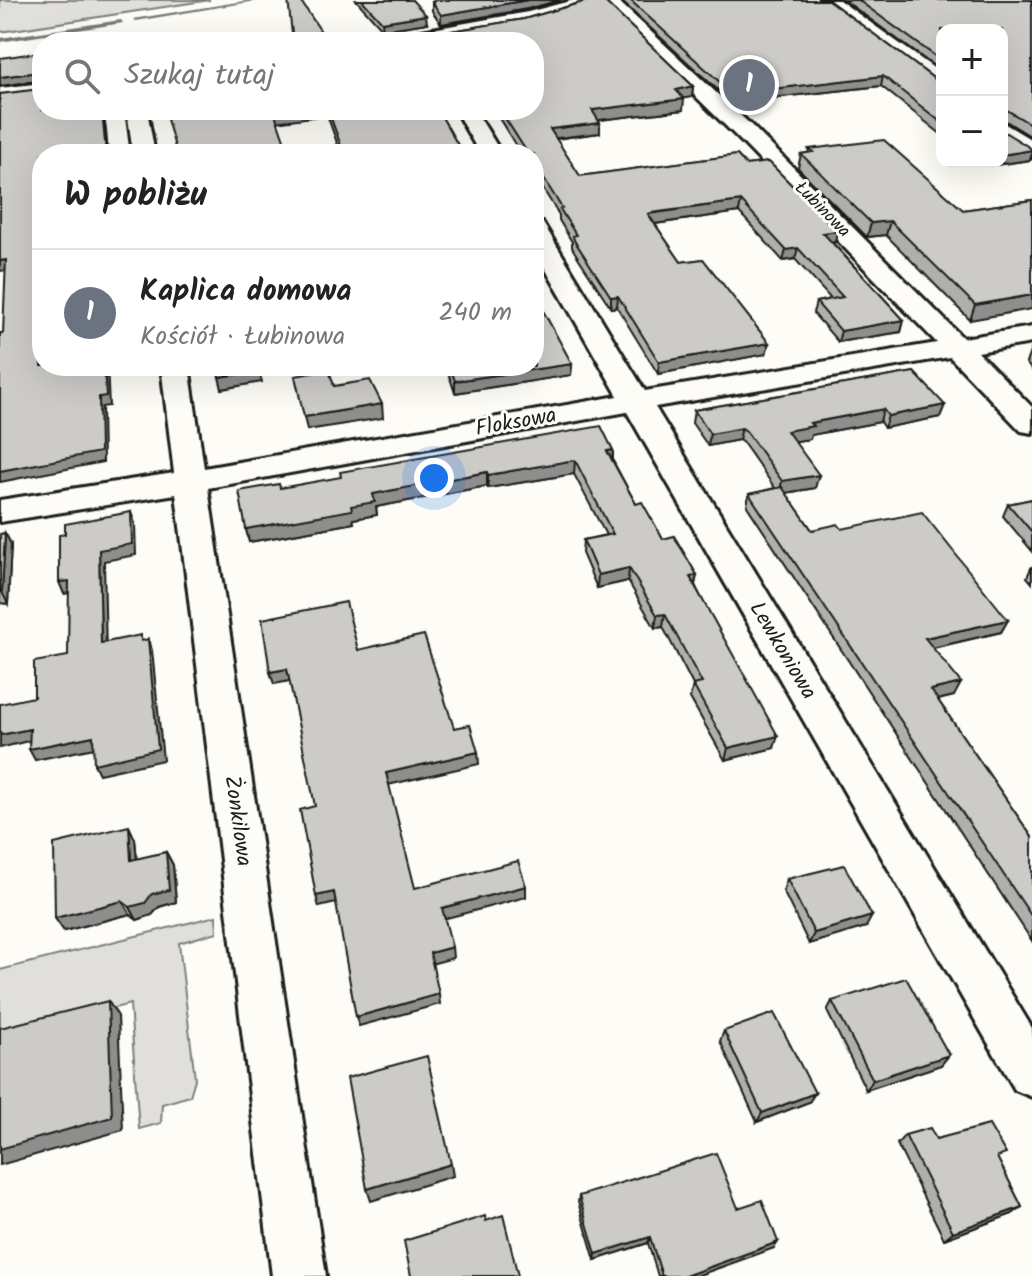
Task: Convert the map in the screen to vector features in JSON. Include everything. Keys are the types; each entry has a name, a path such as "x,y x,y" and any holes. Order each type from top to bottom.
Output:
{"street":[{"path":"458,32 593,0"},
{"name":"Łubinowa","path":"607,0 738,125 1032,424"},
{"path":"828,0 936,79"},
{"path":"0,94 32,90"},
{"path":"139,120 142,144"},
{"path":"471,120 485,144"},
{"path":"1008,132 1032,150"},
{"name":"Lewkoniowa","path":"544,245 1032,1073"},
{"name":"Floksowa","path":"0,511 191,481 1032,335"},
{"name":"Żonkilowa","path":"176,376 299,1276"}],"shaded area":[{"path":"0,0 210,0 0,32"},
{"path":"216,916 217,932 179,943 195,1079 190,1096 162,1104 161,1123 139,1129 130,1004 0,1037 0,970"}],"building":[{"path":"288,0 300,0 321,32 292,32"},
{"path":"362,0 412,0 426,15 382,22"},
{"path":"528,0 441,15 432,2"},
{"path":"590,0 603,0 693,86 676,90 684,99 592,110 600,123 550,129 580,176 737,155 746,165 769,162 837,231 823,233 904,320 841,331 816,302 843,297 798,248 786,250 741,201 651,213 648,214 681,262 703,259 769,343 659,362 618,296 611,297 574,240 573,236 576,235 544,179 544,144 522,144 506,120 544,120 544,32 451,31 524,19"},
{"path":"630,0 828,0 936,80 936,118 883,76 755,91 745,81 722,84"},
{"path":"858,0 1032,0 1032,125 1008,111 1008,24 936,24 936,57"},
{"path":"32,53 32,73 0,77 0,58"},
{"path":"32,90 32,120 103,120 105,144 32,144 32,376 105,376 106,396 99,397 100,452 0,471 0,333 3,333 6,260 0,261 0,94"},
{"path":"167,120 277,120 286,144 174,144"},
{"path":"332,120 444,120 457,144 340,144"},
{"path":"1008,134 1032,149 1008,154"},
{"path":"884,140 963,210 1032,200 1032,295 975,305 890,221 871,223 801,154 813,152 809,149"},
{"path":"544,312 572,364 544,368"},
{"path":"914,372 945,405 888,416 883,409 810,423 813,426 787,431 819,475 782,481 746,431 742,428 710,434 694,410"},
{"path":"295,376 331,376 334,386 370,380 382,404 304,417"},
{"path":"453,376 489,376 455,381"},
{"path":"601,426 613,450 607,451 636,504 642,502 663,539 674,536 697,575 690,577 778,736 728,748 693,685 702,683 665,614 657,615 629,568 598,575 583,540 613,534 575,460 488,475 487,472 373,494 375,502 351,506 352,510 246,529 239,491 279,484 280,488 341,477 340,472"},
{"path":"782,487 812,530 838,524 842,529 922,512 1008,620 925,638 961,683 931,690 1032,837 1032,917 749,494"},
{"path":"1032,499 1032,532 1008,504"},
{"path":"131,512 132,544 99,550 101,643 141,635 141,641 148,639 158,749 94,764 93,736 29,749 30,729 0,735 0,704 34,697 34,662 68,656 69,581 59,582 59,535 65,534 65,524"},
{"path":"5,533 2,592 0,592 0,534"},
{"path":"346,602 358,650 424,635 454,728 470,725 478,752 386,773 415,888 518,861 526,886 442,908 452,947 430,953 439,994 356,1017 334,892 316,896 300,810 315,806 287,669 270,672 262,619"},
{"path":"129,826 131,860 166,852 169,890 152,894 145,903 130,907 122,901 55,918 54,844"},
{"path":"844,865 872,916 814,933 787,879"},
{"path":"906,978 949,1055 873,1080 832,1001"},
{"path":"108,1001 112,1117 0,1149 0,1028"},
{"path":"774,1013 815,1093 762,1113 724,1031"},
{"path":"427,1056 451,1164 367,1189 347,1078"},
{"path":"989,1125 1006,1154 997,1157 1022,1207 953,1232 905,1135 930,1128 936,1139"},
{"path":"716,1153 738,1208 762,1200 778,1242 685,1276 662,1276 650,1237 596,1254 579,1196"},
{"path":"503,1215 518,1276 411,1276 404,1241 485,1216 486,1221"}],"waterway":[{"path":"136,19 260,0"},
{"path":"54,32 121,22"},
{"path":"0,40 32,35"}],"place":[{"name":"Kaplica domowa","path":"749,85"}]}
